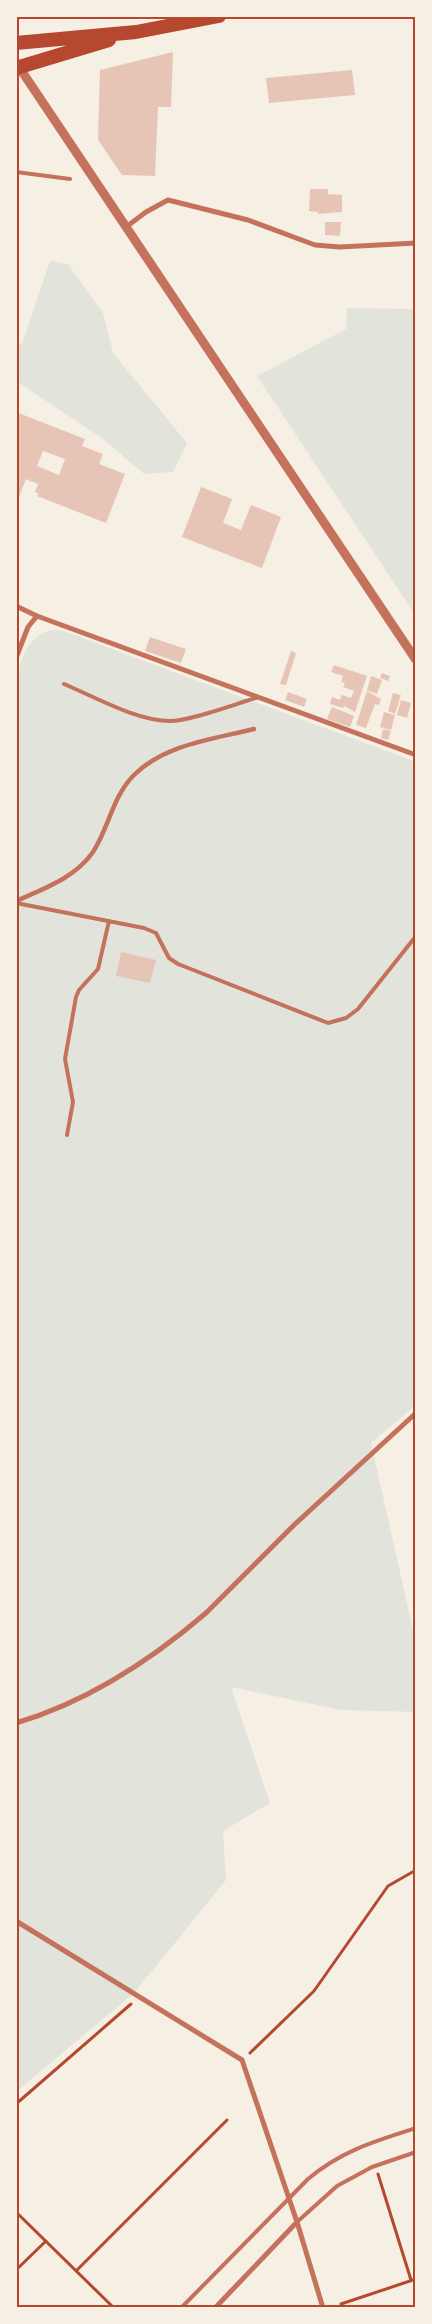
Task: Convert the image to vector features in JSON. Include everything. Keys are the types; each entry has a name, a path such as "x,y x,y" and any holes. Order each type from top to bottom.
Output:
{"highway":[{"path":"17,66 136,32 218,16"},
{"path":"16,42 136,32"}],"street":[{"path":"17,66 416,660"},
{"path":"126,227 146,212 168,200 248,220 315,245 340,247 416,243"},
{"path":"16,606 37,616 416,756"},
{"path":"16,658 28,627 37,616"},
{"path":"16,902 64,879 81,865 92,853 99,841 120,793 134,775 145,767 173,750 254,729"},
{"path":"16,1723 33,1718 110,1684 179,1636 206,1613 366,1456 416,1412"},
{"path":"16,1921 242,2060 297,2222 323,2308"},
{"path":"215,2308 297,2222"}],"lane":[{"path":"16,172 70,179"},
{"path":"64,684 124,709 155,719 170,721 256,698"},
{"path":"16,902 144,928 156,933 169,958 178,964 328,1024 346,1018 358,1009 416,936"},
{"path":"67,1135 73,1102 65,1059 76,997 79,990 98,969 109,921"},
{"path":"181,2308 326,2163 342,2154 416,2128"},
{"path":"297,2222 337,2186 375,2166 416,2152"}],"path":[{"path":"242,2060 314,1991 388,1886 416,1870"},
{"path":"16,2104 139,1997"},
{"path":"76,2271 227,2120"},
{"path":"375,2166 411,2280"},
{"path":"16,2212 114,2308"},
{"path":"16,2270 46,2241"},
{"path":"341,2304 416,2279"}],"shaded area":[{"path":"50,261 68,264 103,313 113,353 187,443 173,472 144,474 103,439 16,381 16,343 22,344"},
{"path":"347,308 416,309 416,616 257,376 346,329"},
{"path":"52,630 61,630 416,762 416,1405 371,1443 416,1643 416,1712 341,1710 231,1687 270,1803 223,1831 226,1880 134,1993 16,2092 16,678 31,642"}],"building":[{"path":"173,52 171,107 158,107 155,176 122,175 98,140 100,70"},
{"path":"352,70 355,95 269,103 266,78"},
{"path":"310,189 328,189 328,194 342,195 342,212 318,214 318,212 309,211"},
{"path":"325,222 341,222 340,236 325,235"},
{"path":"16,412 85,439 82,446 103,454 99,464 125,474 106,523 37,496 39,494 35,492 38,484 26,479 19,497 16,496","holes":["43,451 65,459 59,475 37,466"]},
{"path":"201,487 232,499 223,523 241,530 251,505 281,517 262,568 182,537"},
{"path":"150,637 186,649 181,663 145,651"},
{"path":"291,651 296,653 286,685 280,684"},
{"path":"334,665 367,676 355,712 344,706 343,708 330,704 332,697 340,700 342,695 351,698 354,691 343,687 345,683 341,682 343,676 331,672"},
{"path":"382,673 390,676 388,681 380,678"},
{"path":"371,676 382,680 377,694 367,690"},
{"path":"367,691 381,699 379,705 375,704 366,728 356,725"},
{"path":"288,692 307,699 304,707 285,700"},
{"path":"393,693 401,695 395,714 388,711"},
{"path":"401,700 411,703 407,718 397,715"},
{"path":"332,707 354,716 350,727 327,719"},
{"path":"384,712 395,715 391,730 380,727"},
{"path":"383,729 391,731 388,740 381,738"},
{"path":"121,952 156,960 150,983 116,976"}]}
